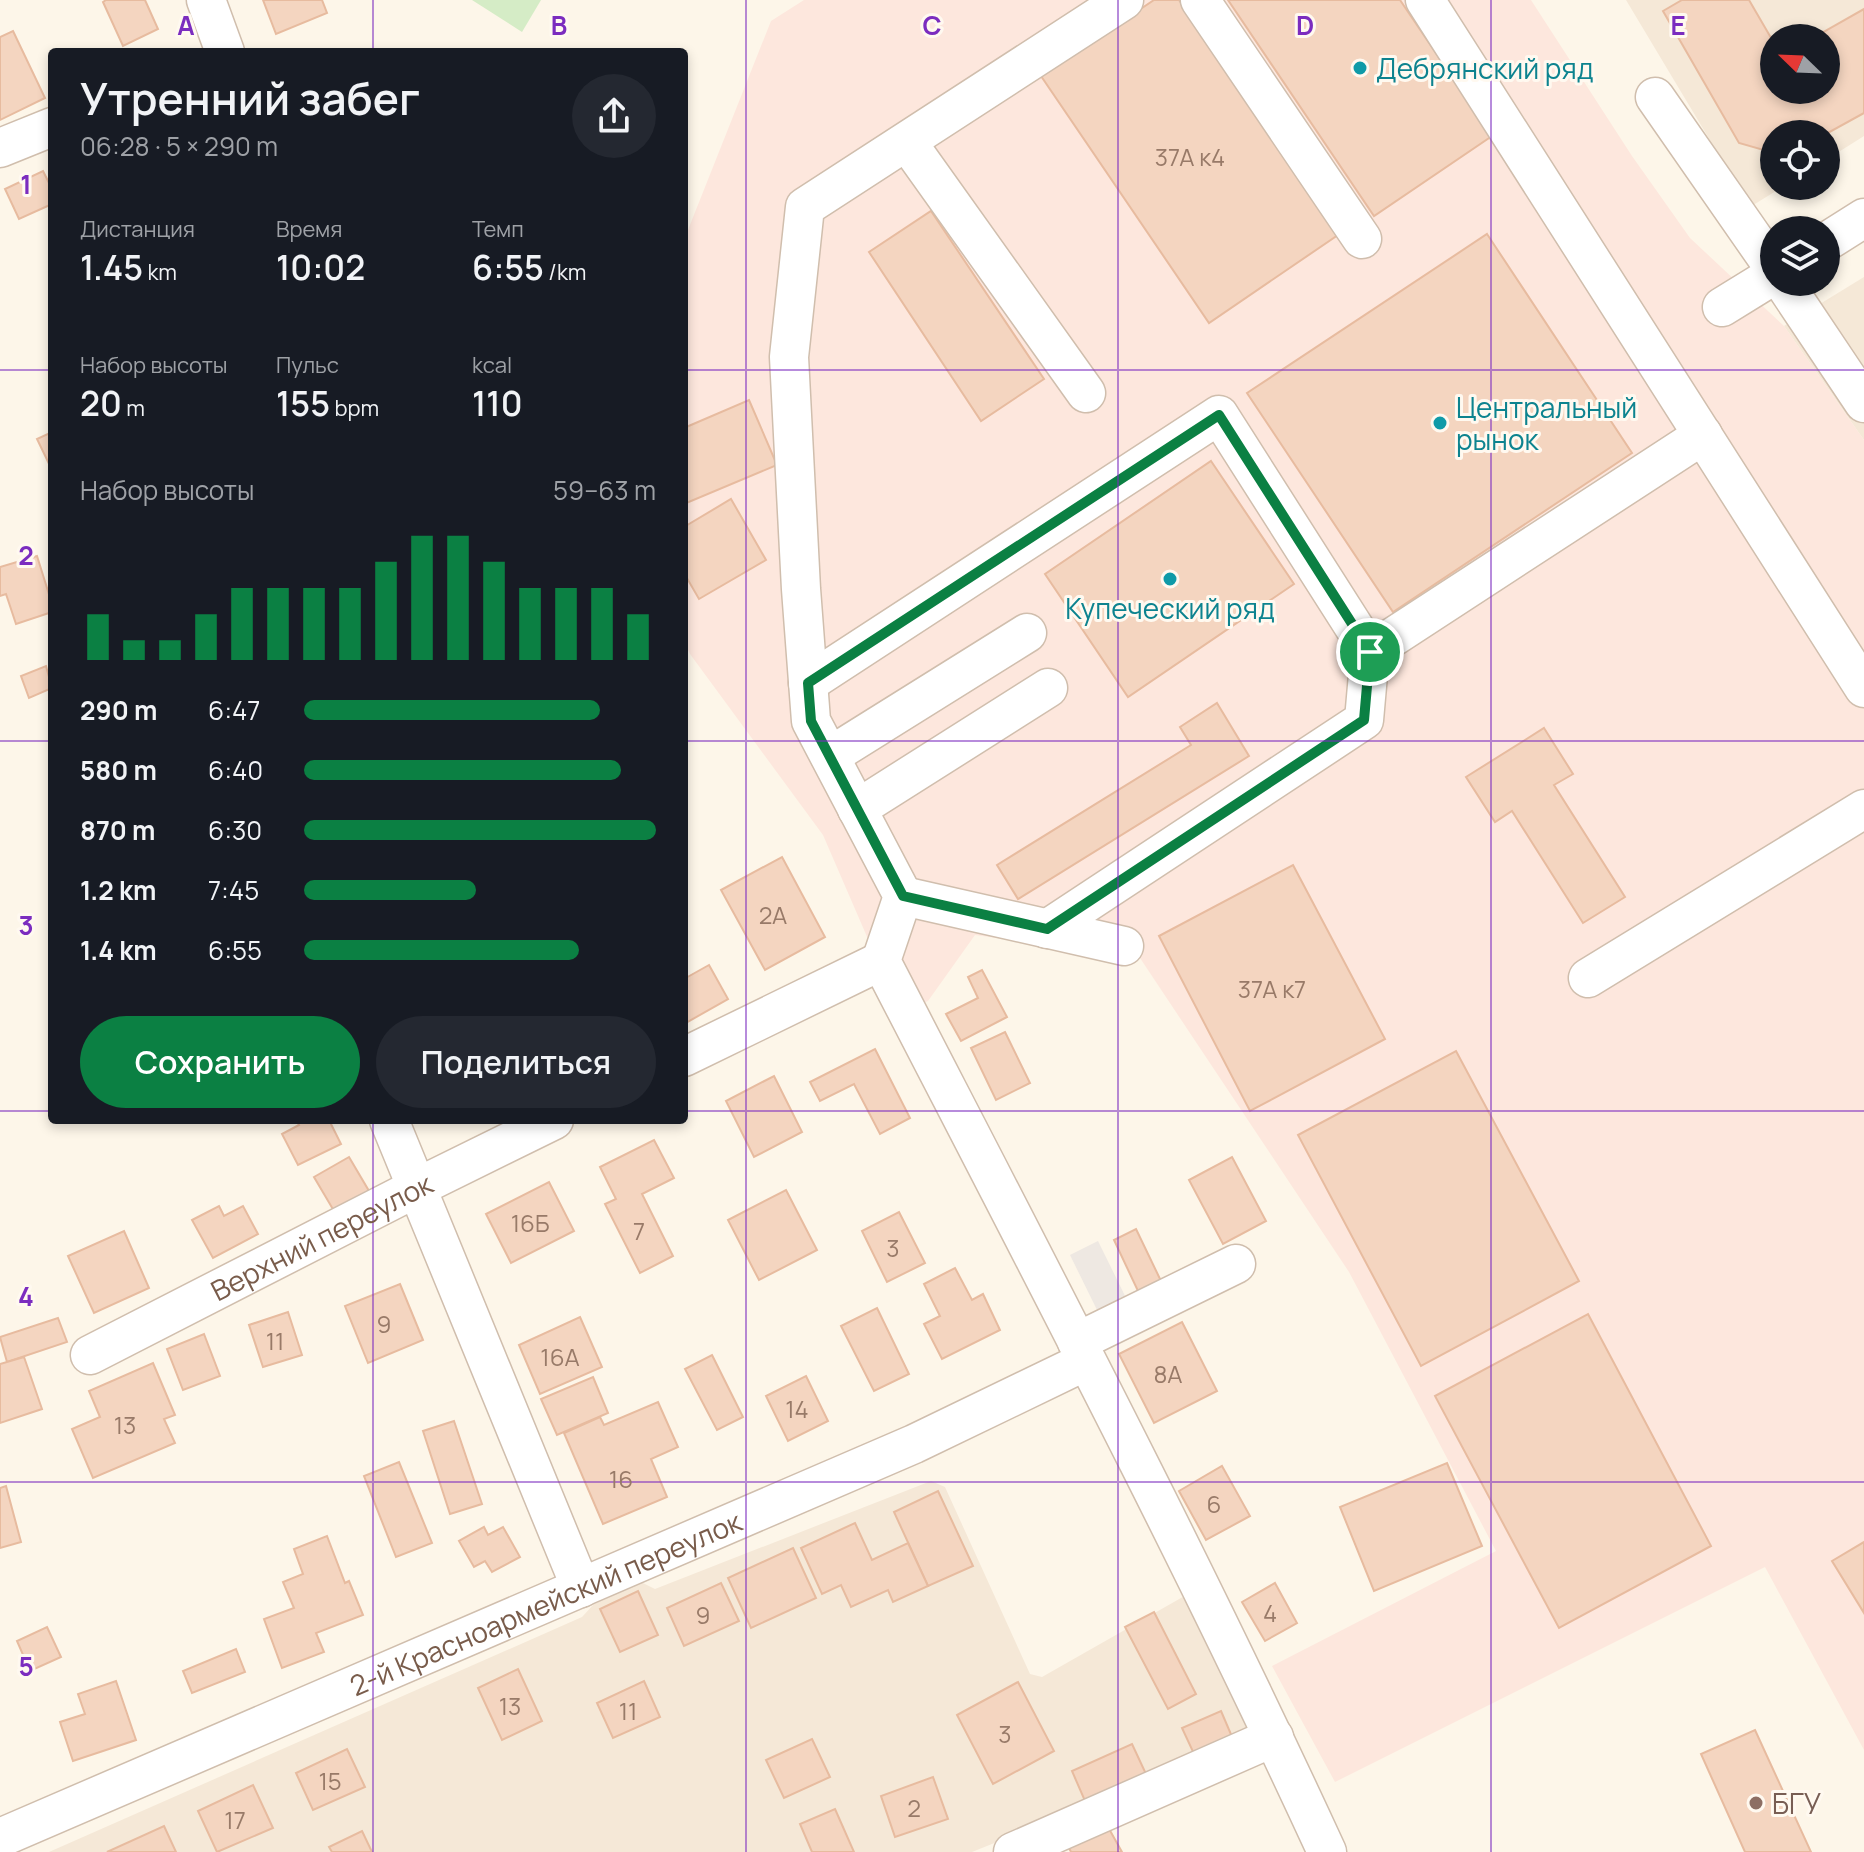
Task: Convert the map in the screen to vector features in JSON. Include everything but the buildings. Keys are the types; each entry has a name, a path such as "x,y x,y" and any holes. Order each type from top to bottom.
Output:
{"street":[{"path":"206,0 224,48"},
{"path":"688,1055 881,961 903,896 811,721 789,357 805,207 1124,0"},
{"path":"1200,0 1362,239"},
{"path":"1425,0 1864,688"},
{"path":"1655,97 1760,248"},
{"path":"0,148 48,129"},
{"path":"912,149 1086,393"},
{"path":"1840,233 1864,218"},
{"path":"1722,307 1760,284"},
{"path":"1792,296 1864,403"},
{"path":"808,683 1219,415 1370,652 1364,720 1047,929"},
{"path":"1370,652 1703,435"},
{"path":"830,756 1027,633"},
{"path":"857,809 1048,688"},
{"path":"1588,978 1864,809"},
{"path":"903,896 1124,946"},
{"path":"881,961 1082,1351 1274,1737 1320,1850"},
{"path":"391,1124 581,1588"},
{"name":"Верхний переулок","path":"90,1355 546,1124"},
{"name":"2-й Красноармейский переулок","path":"0,1838 914,1444 1236,1264"},
{"path":"1013,1852 1274,1737"}],"shaded area":[{"name":"Центральный рынок","path":"804,0 1531,0 1632,156 1690,238 1784,326 1864,440 1864,1750 1765,1567 1335,1782 1272,1666 1496,1551 1349,1272 1140,958 975,935 928,1001 900,1013 823,835 688,650 688,230 771,21"},
{"path":"1626,0 1864,0 1864,136 1840,151 1840,120 1760,120 1761,200 1750,207"},
{"path":"1864,277 1864,440 1784,326 1833,296 1840,296 1840,292"},
{"path":"1098,1241 1129,1304 1101,1318 1070,1255"},
{"path":"931,1481 945,1487 1030,1674 1042,1677 1188,1594 1254,1739 972,1852 49,1852 582,1617 594,1604 641,1582 655,1589"}],"green space":[{"path":"472,0 541,0 522,32"}],"place":[{"name":"Дебрянский ряд","path":"1360,68"},
{"name":"Центральный рынок","path":"1440,423"},
{"name":"Купеческий ряд","path":"1170,579"},
{"name":"БГУ","path":"1756,1803"}],"route":[{"path":"1219,415 1370,652 1364,720 1047,929 903,896 811,721 808,683 1219,415"}]}
